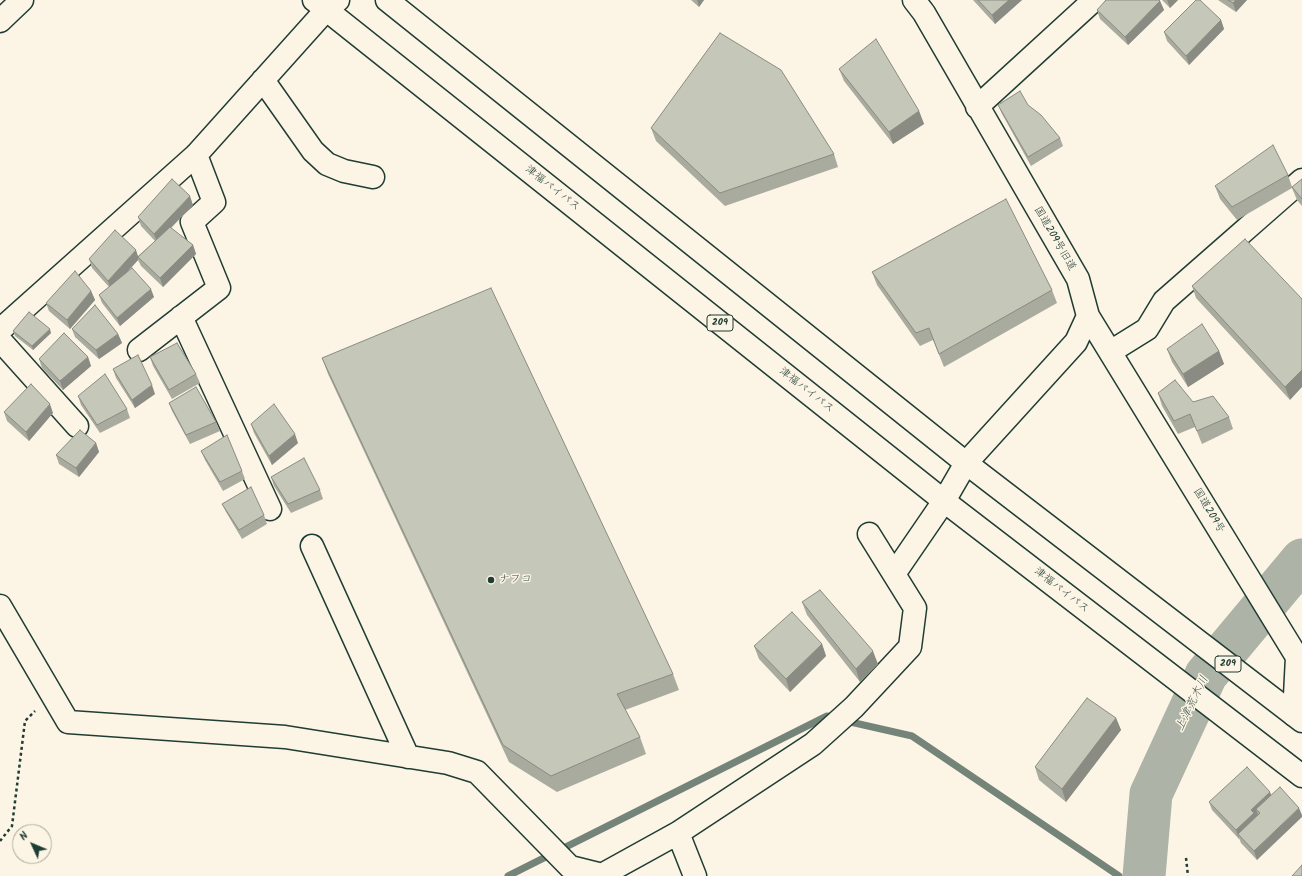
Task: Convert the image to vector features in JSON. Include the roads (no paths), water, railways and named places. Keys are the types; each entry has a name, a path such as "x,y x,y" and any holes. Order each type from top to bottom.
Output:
{"main road":[{"path":"0,21 22,0"},
{"name":"209","path":"387,0 966,463 1162,612 1298,718"},
{"name":"国道209号旧道","path":"914,0 924,13 977,107 1078,279 1088,316"},
{"path":"977,107 1094,0"},
{"path":"0,330 196,154 263,80 326,3"},
{"name":"津福バイパス","path":"326,3 944,500 1302,776"},
{"path":"263,80 313,151 327,164 344,171 373,177"},
{"path":"139,350 219,288 192,222 214,202 196,154"},
{"path":"1110,352 1147,329 1164,301 1302,180"},
{"path":"894,574 944,500 966,463 1076,342 1088,316"},
{"name":"国道209号","path":"1088,316 1297,657 1298,718"},
{"path":"182,317 270,509"},
{"path":"0,340 77,426"},
{"path":"0,606 68,722 285,737 448,763 477,772 570,867 602,875 678,833 813,744 854,707 910,647 915,608 869,534"},
{"path":"312,546 408,757"},
{"path":"678,833 695,876"}],"waterway":[{"name":"上津荒木川","path":"1144,876 1151,794 1206,675 1302,560"},
{"path":"508,876 827,716 835,718"},
{"path":"846,721 912,736 1119,876"}],"place":[{"name":"ナフコ","path":"491,580"}]}
